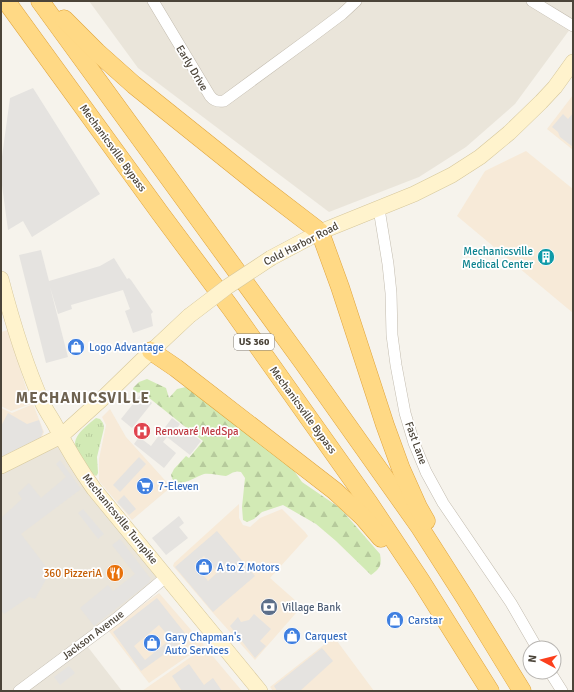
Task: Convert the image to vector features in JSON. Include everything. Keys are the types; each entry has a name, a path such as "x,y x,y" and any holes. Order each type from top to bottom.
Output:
{"highway":[{"name":"Mechanicsville Bypass","path":"6,1 164,219 230,307 365,497 421,581 490,691"},
{"name":"US 360","path":"40,1 302,361 419,526 498,650 522,691"},
{"path":"49,1 73,29 134,85 320,232 401,469 418,507 453,566 498,650"},
{"path":"151,351 176,368 347,501 379,535 459,640"}],"main road":[{"name":"Cold Harbor Road","path":"1,466 61,436 189,316 226,287 271,258 320,232 414,194 452,176 480,157 509,133 541,102 555,87 573,62"},
{"name":"Mechanicsville Turnpike","path":"1,280 5,312 17,336 42,403 80,469 94,489 260,691"}],"street":[{"name":"Early Drive","path":"153,1 210,96 213,100 219,102 224,101 342,14 356,1"},
{"path":"532,1 573,26"},
{"name":"Fast Lane","path":"379,209 388,264 391,293 392,335 396,365 405,413 414,443 426,472 443,503 511,603 532,640"},
{"name":"Jackson Avenue","path":"19,691 117,618 166,577"},
{"path":"555,680 562,691"}],"shaded area":[{"path":"89,1 573,1 573,25 515,104 466,147 419,177 329,212 138,68"},
{"path":"33,88 100,194 32,237 23,221 8,230 1,178 1,164 10,98"},
{"path":"573,95 573,150 547,129"},
{"path":"573,113 573,147 560,137 558,132 552,127 563,114 568,119"},
{"path":"526,151 573,189 573,313 457,216 485,171"},
{"path":"41,250 49,281 100,266 114,258 127,279 129,278 131,280 153,312 151,314 153,326 133,333 125,311 130,309 123,290 71,305 72,309 58,314 50,287 68,357 46,363 19,255"},
{"path":"8,330 31,404 11,411 1,406 1,332"},
{"path":"141,394 152,403 132,428 121,419"},
{"path":"33,404 44,432 41,439 1,458 1,408 12,413"},
{"path":"110,409 126,437 171,487 132,520 99,481 99,459 106,425 102,417"},
{"path":"8,413 27,424 39,420 43,432 40,439 1,457 1,426"},
{"path":"172,418 180,424 174,432 179,437 186,429 201,441 190,455 167,437 163,442 176,453 164,468 134,444 139,437 151,446"},
{"path":"61,436 166,577 84,642 122,691 1,691 1,459"},
{"path":"139,457 146,464 120,492 113,485"},
{"path":"60,460 81,489 21,534 50,572 35,599 29,597 4,614 1,610 1,518 22,499 18,493 29,483 41,498 66,477 56,464"},
{"path":"124,495 136,509 129,515 117,502"},
{"path":"239,504 239,518 243,525 250,527 260,518 282,509 308,536 270,578 296,601 299,607 296,613 255,660 173,566 174,563"},
{"path":"83,509 104,534 98,539 78,513"},
{"path":"179,516 184,523 179,527 188,538 166,555 152,538"},
{"path":"217,531 255,576 213,612 175,567","holes":["204,556 218,572 208,581 194,564"]},
{"path":"120,539 151,579 149,581 150,582 94,626 80,608 108,585 113,591 135,574 112,545"},
{"path":"159,593 204,645 149,683 108,630"},
{"path":"157,598 188,637 141,671 113,632","holes":["159,625 171,639 145,660 134,646"]},
{"path":"254,614 271,629 260,641 266,646 255,658 230,626 238,617 241,622 249,620"},
{"path":"334,637 374,691 273,691 270,687"},
{"path":"205,647 242,691 142,691"},
{"path":"322,648 333,661 300,691 277,691 274,686"},
{"path":"189,664 204,685 213,678 222,691 182,691 172,676"},
{"path":"69,666 75,673 60,685 54,677"}],"green space":[{"path":"147,379 166,388 169,398 177,389 186,387 290,465 302,482 340,508 380,554 381,561 378,569 371,575 316,524 283,505 262,512 254,519 247,522 243,520 242,507 245,478 241,472 234,472 226,476 204,474 181,483 173,480 171,475 174,469 186,456 189,458 203,441 143,393 134,392 133,388 139,382"},
{"path":"96,418 100,419 104,428 97,457 98,473 96,476 80,457 75,445 76,439 80,433"}],"place":[{"name":"Mechanicsville Medical Center","path":"546,257"},
{"name":"Logo Advantage","path":"76,347"},
{"name":"Renovaré MedSpa","path":"142,431"},
{"name":"7-Eleven","path":"145,486"},
{"name":"A to Z Motors","path":"204,567"},
{"name":"360 PizzeriA","path":"115,573"},
{"name":"Village Bank","path":"269,607"},
{"name":"Carstar","path":"395,620"},
{"name":"Carquest","path":"292,636"},
{"name":"Gary Chapman's Auto Services","path":"152,643"}],"district":[{"name":"MECHANICSVILLE","path":"83,398"}]}
